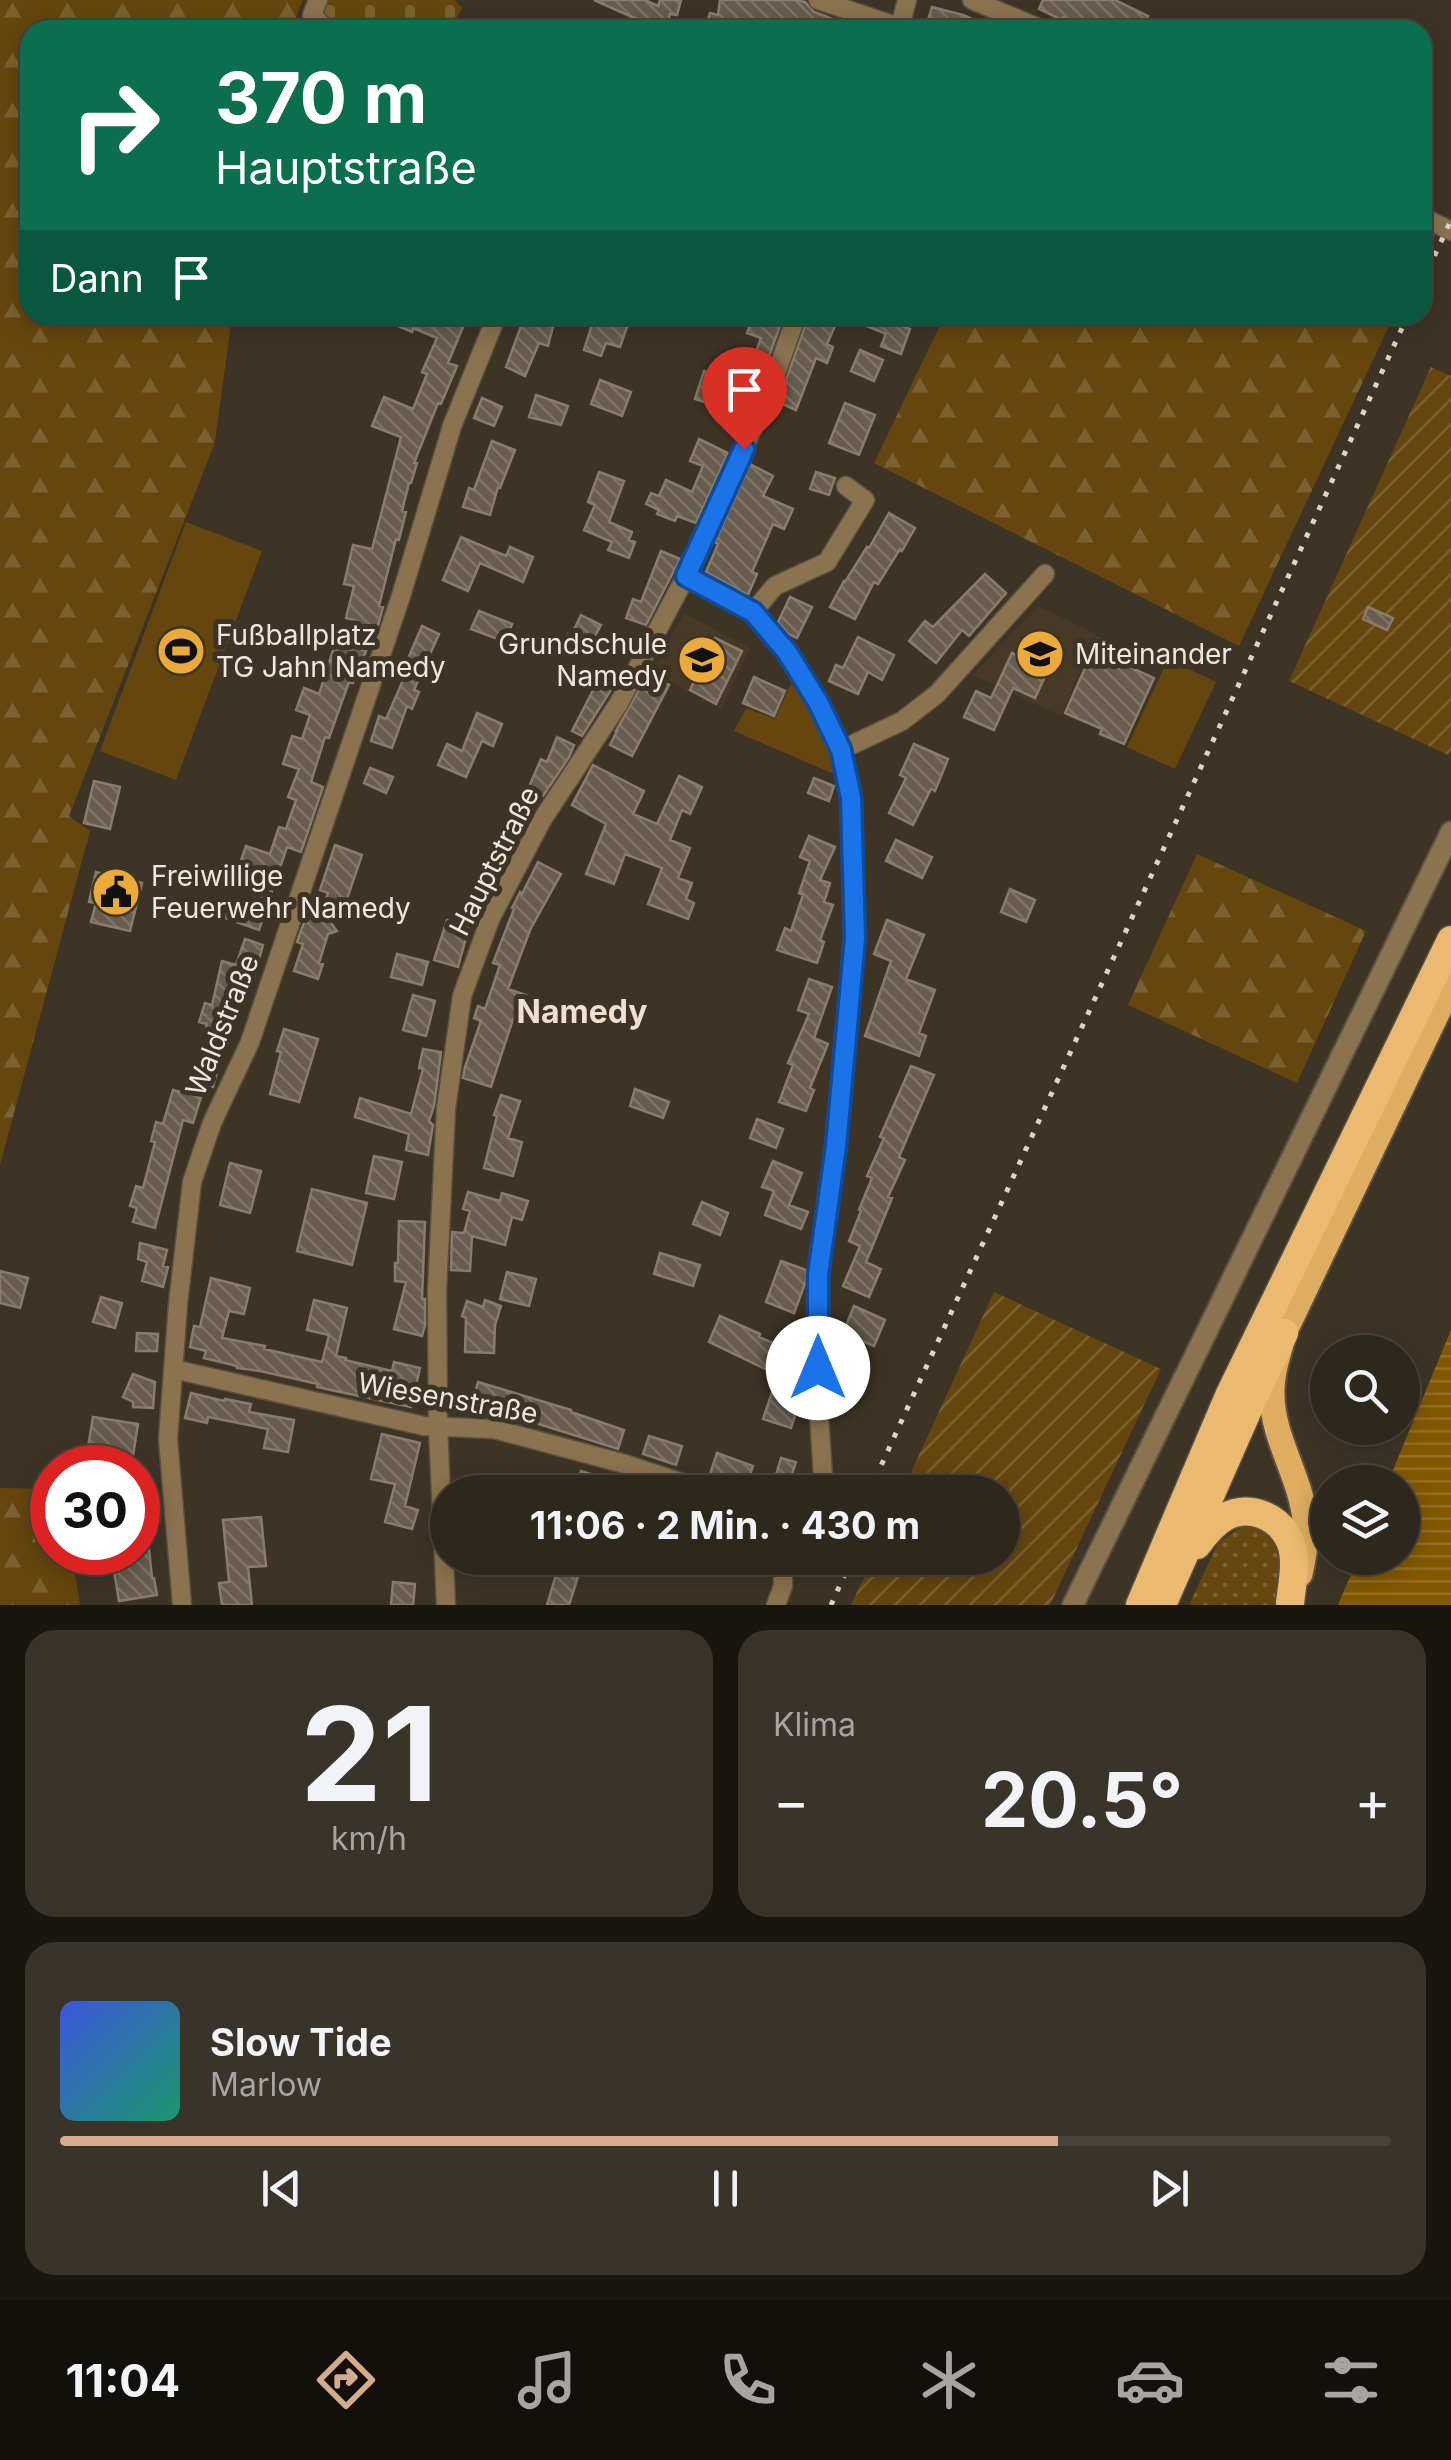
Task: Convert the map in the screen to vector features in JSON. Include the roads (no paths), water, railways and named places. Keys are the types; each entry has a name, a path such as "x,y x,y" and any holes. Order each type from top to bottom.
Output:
{"highway":[{"path":"1140,1605 1229,1396 1451,940"},
{"path":"1166,1594 1284,1333"},
{"path":"1166,1594 1214,1525 1232,1514 1253,1512 1274,1520 1290,1540 1294,1561 1290,1604"}],"main road":[{"path":"1290,1604 1303,1558 1305,1520 1277,1428 1272,1397 1284,1333 1451,984"}],"street":[{"path":"818,0 874,20"},
{"path":"972,0 1020,20"},
{"name":"Waldstraße","path":"182,1605 168,1439 192,1182 212,1123 250,1042 401,596 452,426 493,325"},
{"name":"Hauptstraße","path":"446,1605 437,1290 446,1109 462,996 490,917 542,820 619,703 686,576 757,420 792,325"},
{"path":"753,612 775,586 828,562 865,500 846,486"},
{"path":"841,750 902,721 937,694 1045,574"},
{"path":"686,576 753,612 787,652 818,702 841,750 851,798 855,938 836,1146 818,1275 818,1400 823,1475"},
{"path":"1073,1605 1451,832"},
{"name":"Wiesenstraße","path":"174,1369 424,1426 494,1429 658,1475"},
{"path":"776,1605 784,1575"}],"railway":[{"path":"1432,261 1451,220"},
{"path":"877,1475 1403,325"},
{"path":"831,1605 844,1575"}],"place":[{"name":"Fußballplatz TG Jahn Namedy","path":"181,651"},
{"name":"Miteinander","path":"1040,654"},
{"name":"Grundschule Namedy","path":"702,660"},
{"name":"Freiwillige Feuerwehr Namedy","path":"116,892"}],"district":[{"name":"Namedy","path":"582,1011"}]}
